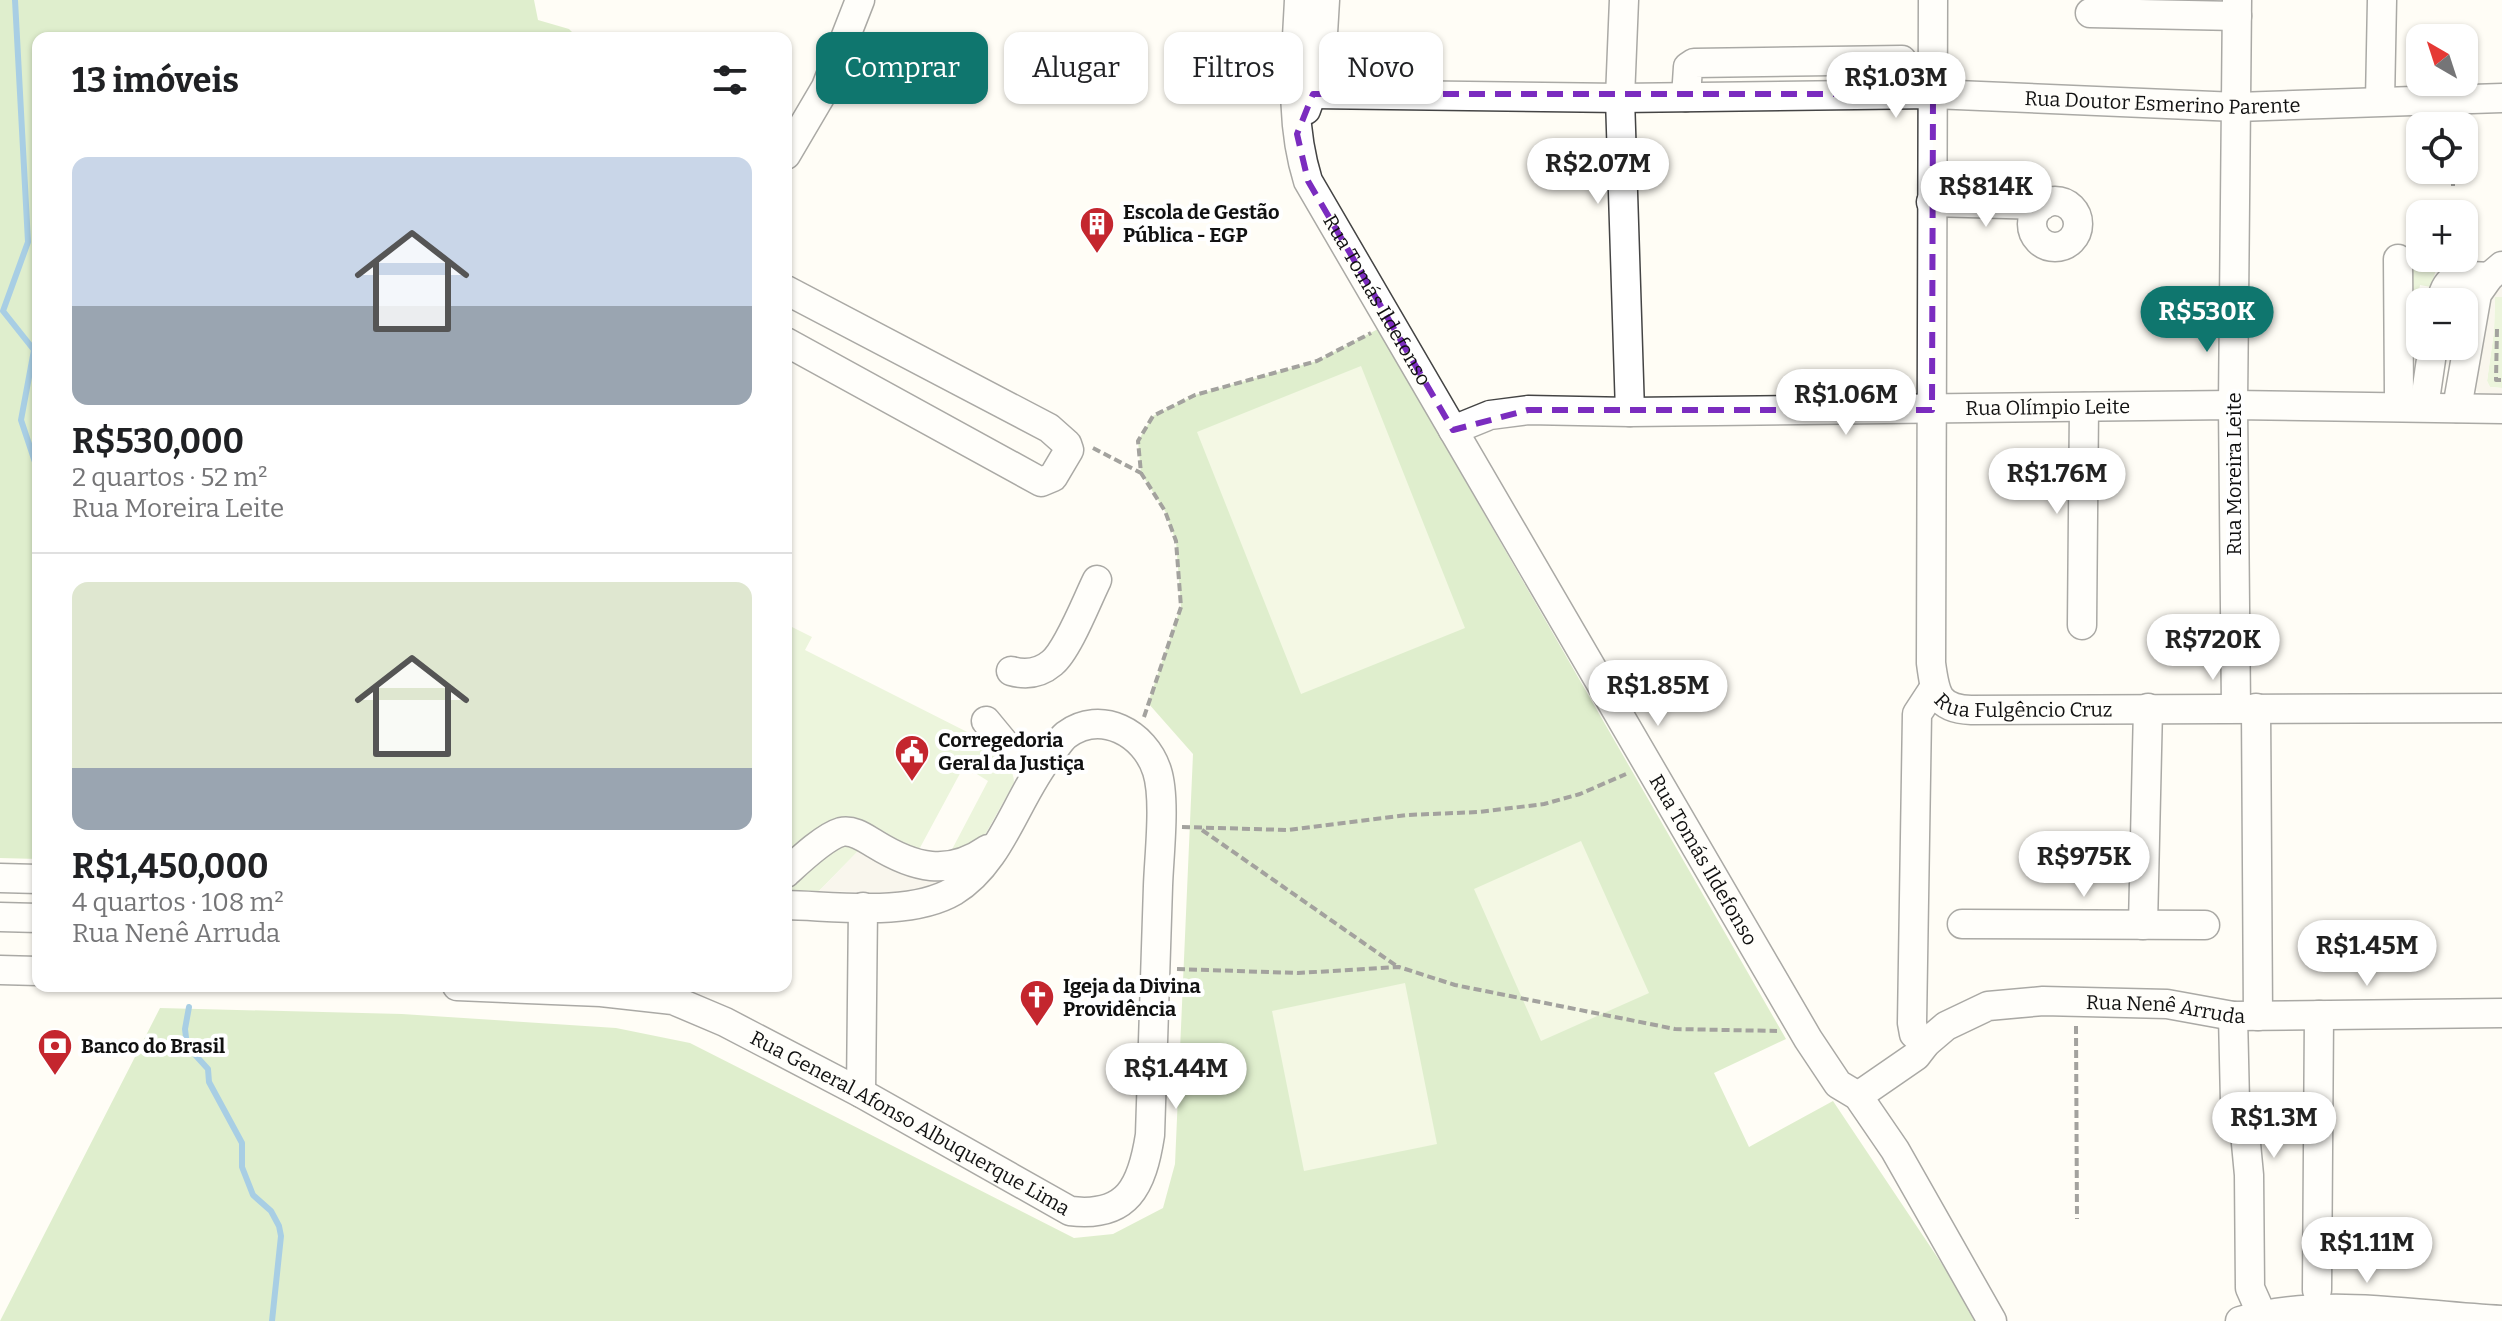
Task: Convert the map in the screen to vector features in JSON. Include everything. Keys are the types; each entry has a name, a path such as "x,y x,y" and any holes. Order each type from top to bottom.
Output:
{"street":[{"path":"792,145 826,87 860,0"},
{"path":"1624,0 1620,98 1630,412"},
{"name":"Rua Fulgêncio Cruz","path":"1933,0 1931,646 1934,688 1939,698 1956,710 2502,708"},
{"path":"2380,101 2382,0"},
{"name":"Rua Tomás Ildefonso","path":"1303,93 1312,1"},
{"path":"2090,13 2237,8"},
{"name":"Rua Moreira Leite","path":"2237,8 2233,405 2246,708 2245,1016"},
{"path":"1686,97 1688,67 1694,63 1902,60"},
{"name":"Rua Doutor Esmerino Parente","path":"1303,93 1620,98 1933,94 2237,107 2502,98"},
{"name":"Rua Tomás Ildefonso","path":"1301,104 1297,143 1308,181 1803,1031 1838,1084 1858,1096 1895,1150 1992,1321"},
{"path":"1931,202 2043,205"},
{"path":"2398,259 2399,394"},
{"path":"2445,288 2451,279 2496,272"},
{"path":"2457,408 2477,294 2496,272"},
{"path":"792,293 1049,428 1067,444 1069,450 1053,477 1041,482 792,345"},
{"path":"2424,407 2431,360"},
{"name":"Rua Olímpio Leite","path":"1453,430 1490,415 1528,410 1932,410 2233,405 2502,409"},
{"path":"2082,625 2084,407"},
{"path":"1011,671 1031,674 1052,663 1097,580"},
{"path":"1926,1043 1914,1034 1912,1023 1914,809 1917,714 1934,688"},
{"path":"2143,925 2148,708"},
{"path":"986,721 1005,744 1038,768"},
{"path":"792,905 901,907 953,892 976,874 1038,768 1064,736 1096,723 1117,727 1136,738"},
{"name":"Rua General Afonso Albuquerque Lima","path":"618,992 673,1000 725,1022 861,1093 1070,1211 1100,1212 1114,1207 1138,1184 1146,1163 1150,1135 1160,826 1158,773 1147,750 1136,738"},
{"path":"792,869 841,832 855,833 892,855 922,866 969,862 996,844"},
{"path":"0,878 32,879"},
{"path":"861,1093 863,907"},
{"path":"0,917 32,918"},
{"path":"1962,924 2205,925"},
{"path":"0,970 32,971"},
{"name":"Rua Nenê Arruda","path":"1858,1096 1916,1056 1946,1026 1988,1006 2043,1001 2167,1004 2245,1016 2502,1013"},
{"path":"2317,1290 2319,1015"},
{"path":"2245,1016 2235,1102 2245,1133 2249,1175 2251,1318 2338,1308 2502,1320"}],"path":[{"path":"2497,325 2496,380 2502,380"},
{"path":"1136,738 1181,607 1176,541 1165,511 1141,473 1138,441 1153,416 1195,395 1317,361 1378,329 1396,330"},
{"path":"1067,444 1083,444 1141,473"},
{"path":"1160,826 1288,830 1407,815 1479,812 1544,804 1580,794 1649,764"},
{"path":"1200,828 1399,967 1455,985 1675,1029 1803,1031"},
{"path":"1155,970 1311,973 1399,967"},
{"path":"2076,1004 2077,1219"}],"highlighted area":[{"path":"1313,94 1933,94 1932,410 1528,410 1453,430 1308,181 1297,134"}],"green space":[{"path":"0,0 534,0 538,20 572,32 32,32 32,859 0,858"},
{"path":"2408,272 2435,272 2431,287 2420,285 2419,288 2407,288"},
{"path":"2495,297 2502,297 2502,388 2490,387 2487,381"},
{"path":"1378,329 1786,1039 1714,1073 1749,1147 1833,1101 1980,1321 0,1321 160,1008 402,1014 616,1028 690,1043 1074,1238 1113,1234 1163,1208 1175,1164 1193,754 1148,703 1181,606 1176,541 1165,511 1141,473 1138,441 1153,416 1195,395 1317,361"},
{"path":"1361,366 1465,628 1301,694 1197,432"},
{"path":"792,627 812,637 805,650 983,740 1003,759 1013,776 1014,783 976,851 948,857 988,781 964,766 915,857 858,826 792,860"},
{"path":"1581,841 1649,993 1541,1041 1474,889"},
{"path":"835,844 863,846 819,891 792,891 792,876"},
{"path":"1405,983 1437,1144 1304,1171 1272,1011"}],"shaded area":[{"path":"2502,279 2502,297 2495,297 2487,381 2490,387 2502,388 2502,397 2484,397 2473,388 2471,379 2475,360 2478,360 2486,301 2493,286"},
{"path":"863,846 956,873 931,887 905,893 819,891"}],"waterway":[{"path":"15,0 28,242 3,311 32,347"},
{"path":"32,361 21,420 32,453"},
{"path":"189,1007 185,1029 187,1046 208,1069 209,1082 242,1143 242,1167 253,1195 271,1211 279,1226 281,1236 272,1321"}],"place":[{"name":"Escola de Gestão Pública - EGP","path":"1097,255"},
{"name":"Corregedoria Geral da Justiça","path":"912,783"},
{"name":"Igeja da Divina Providência","path":"1037,1028"},
{"name":"Banco do Brasil","path":"55,1077"}]}
